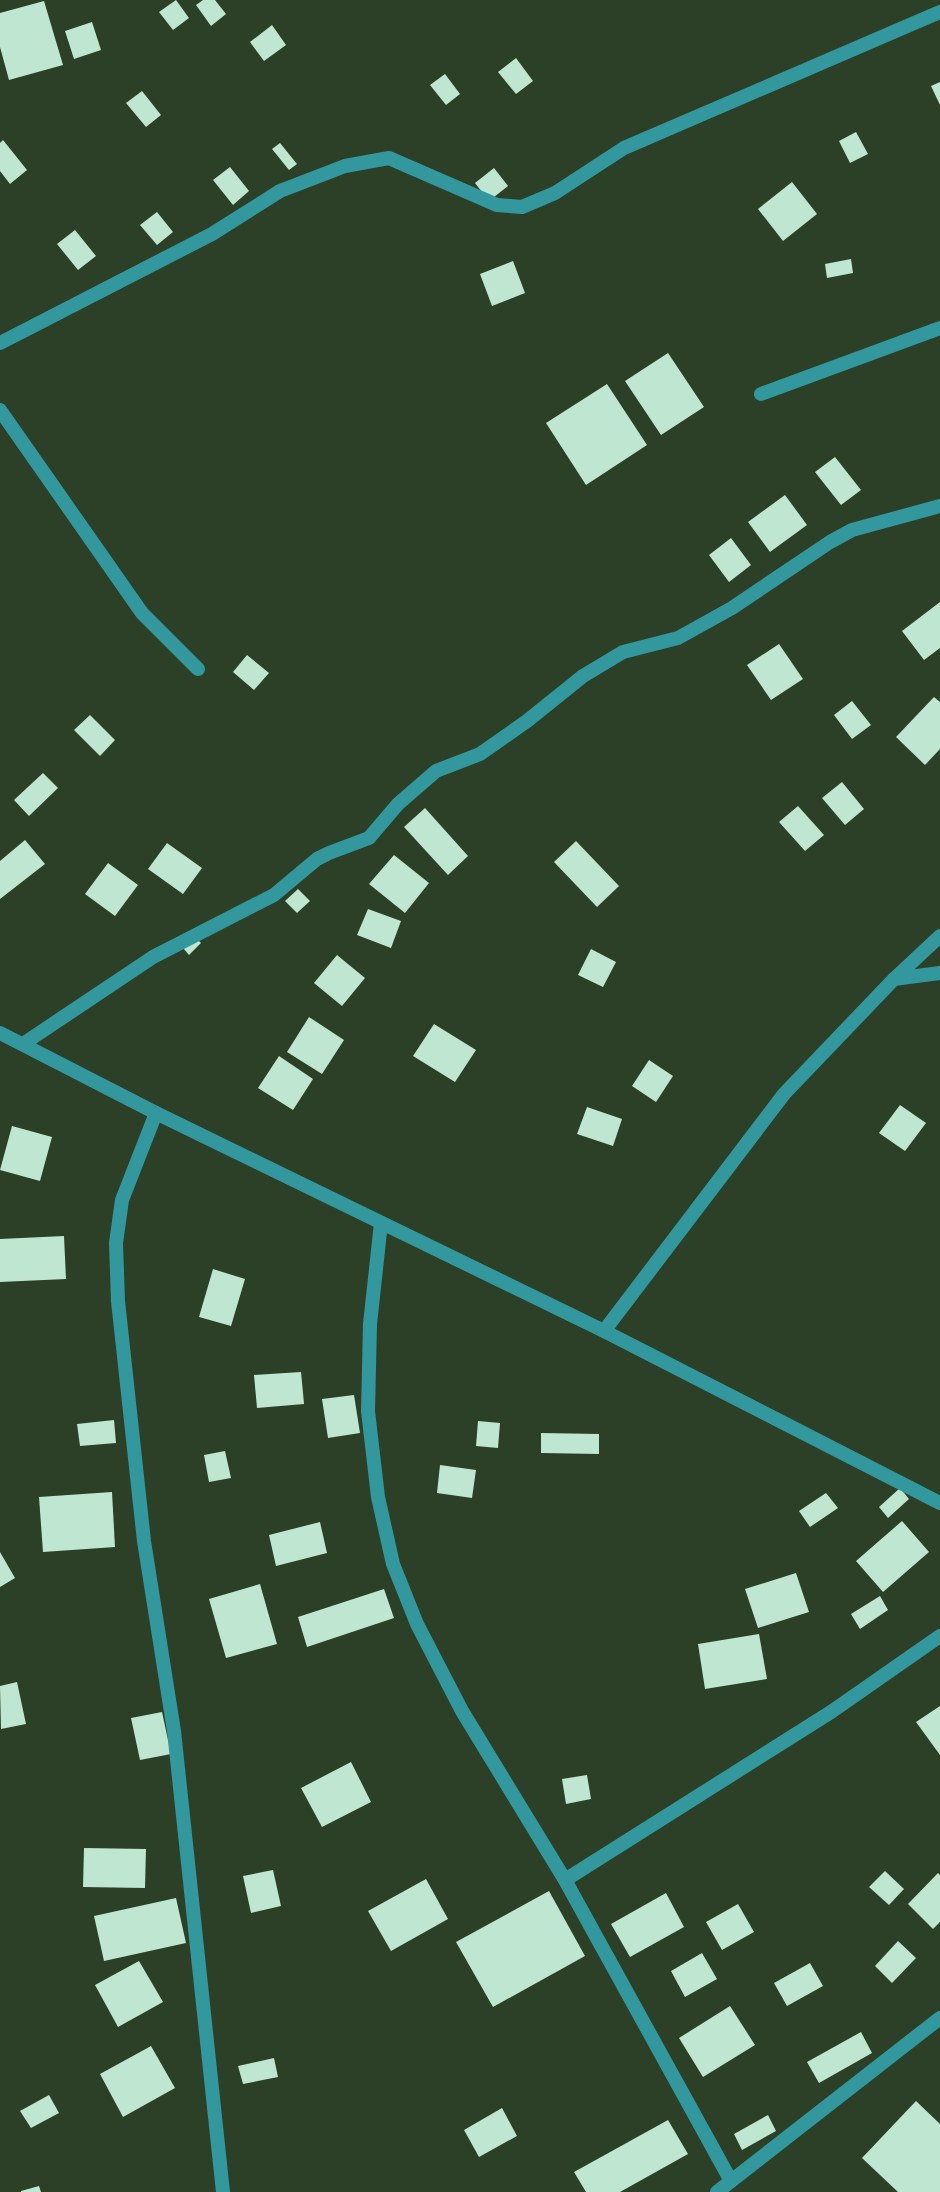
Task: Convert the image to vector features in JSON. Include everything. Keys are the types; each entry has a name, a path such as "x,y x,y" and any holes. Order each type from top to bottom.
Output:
{"street":[{"path":"0,343 212,234 280,191 345,166 388,158 497,205 522,207 555,193 624,148 940,12"},
{"path":"761,394 940,328"},
{"path":"0,410 142,613 198,669"},
{"path":"23,1044 153,957 274,895 317,859 369,838 398,804 436,771 480,754 593,670 623,652 678,638 732,608 852,530 940,506"},
{"path":"604,1331 784,1094 894,979 940,936"},
{"path":"894,979 940,973"},
{"path":"0,1033 156,1113 604,1331 940,1503"},
{"path":"156,1113 121,1200 117,1243 118,1301 144,1541 174,1731 223,2192"},
{"path":"381,1223 370,1324 368,1411 378,1497 393,1564 417,1625 462,1712 565,1880 731,2181"},
{"path":"565,1880 831,1712 940,1636"},
{"path":"717,2192 940,2018"}],"building":[{"path":"176,0 189,18 173,30 159,12"},
{"path":"203,0 215,0 226,14 211,26 196,5"},
{"path":"44,1 63,65 9,80 0,47 0,13"},
{"path":"92,22 101,50 74,59 65,31"},
{"path":"272,25 286,45 264,61 250,42"},
{"path":"516,58 533,81 516,94 498,72"},
{"path":"445,74 460,94 446,105 430,85"},
{"path":"940,82 940,105 931,86"},
{"path":"142,91 161,115 146,127 126,103"},
{"path":"856,132 868,154 850,163 839,141"},
{"path":"3,140 27,170 10,184 0,171 0,143"},
{"path":"280,143 297,164 289,170 272,149"},
{"path":"230,167 249,191 233,205 213,180"},
{"path":"494,168 508,186 489,201 475,183"},
{"path":"792,182 817,214 783,241 758,209"},
{"path":"157,212 173,232 157,245 140,225"},
{"path":"75,230 96,256 78,270 57,244"},
{"path":"851,259 853,273 827,278 825,264"},
{"path":"513,261 525,293 492,306 480,274"},
{"path":"668,353 704,407 661,435 625,381"},
{"path":"607,384 647,445 586,485 546,423"},
{"path":"835,457 861,490 841,505 815,472"},
{"path":"785,495 807,525 770,552 748,522"},
{"path":"731,538 751,565 729,582 709,555"},
{"path":"940,602 940,648 924,660 902,631"},
{"path":"779,644 803,679 771,700 747,665"},
{"path":"247,655 269,673 254,690 233,672"},
{"path":"934,697 940,702 940,749 925,765 896,737"},
{"path":"852,701 871,725 852,739 834,715"},
{"path":"90,715 115,740 100,756 74,730"},
{"path":"43,773 58,788 29,816 14,800"},
{"path":"842,782 864,809 845,825 822,798"},
{"path":"798,806 824,835 805,851 779,822"},
{"path":"425,808 468,856 448,875 404,827"},
{"path":"25,840 45,864 0,899 0,861"},
{"path":"576,841 619,886 597,907 554,862"},
{"path":"167,843 202,868 183,894 148,869"},
{"path":"394,855 429,883 405,913 369,884"},
{"path":"108,863 138,885 115,916 85,894"},
{"path":"298,889 310,901 297,913 285,901"},
{"path":"368,909 401,921 391,948 357,935"},
{"path":"195,937 201,943 189,955 183,948"},
{"path":"591,949 616,962 603,987 578,975"},
{"path":"337,955 365,978 342,1006 314,983"},
{"path":"309,1017 344,1040 322,1074 287,1052"},
{"path":"434,1024 476,1050 455,1082 413,1056"},
{"path":"279,1056 313,1079 293,1110 258,1088"},
{"path":"649,1060 673,1076 656,1102 632,1086"},
{"path":"900,1105 926,1123 905,1151 879,1133"},
{"path":"587,1107 622,1119 613,1146 577,1134"},
{"path":"12,1126 52,1137 40,1181 0,1170"},
{"path":"64,1236 66,1279 0,1282 0,1239"},
{"path":"213,1269 245,1279 231,1326 199,1317"},
{"path":"301,1372 304,1404 257,1408 254,1375"},
{"path":"354,1395 360,1433 328,1438 322,1399"},
{"path":"114,1420 116,1443 80,1446 77,1424"},
{"path":"478,1421 500,1423 498,1448 476,1446"},
{"path":"541,1433 599,1434 599,1454 541,1453"},
{"path":"225,1451 231,1478 209,1482 204,1455"},
{"path":"440,1465 476,1470 472,1498 437,1493"},
{"path":"900,1488 909,1499 888,1518 879,1507"},
{"path":"112,1492 115,1547 43,1552 39,1497"},
{"path":"826,1493 838,1508 810,1527 799,1511"},
{"path":"902,1521 929,1552 883,1592 856,1561"},
{"path":"320,1522 327,1553 276,1566 269,1535"},
{"path":"0,1552 15,1578 0,1587"},
{"path":"796,1573 809,1612 758,1628 745,1589"},
{"path":"260,1584 277,1644 226,1658 209,1599"},
{"path":"384,1589 394,1618 307,1647 298,1617"},
{"path":"880,1596 888,1610 860,1629 851,1614"},
{"path":"759,1634 767,1679 705,1689 698,1644"},
{"path":"17,1682 26,1724 1,1729 0,1686"},
{"path":"940,1706 940,1755 916,1722"},
{"path":"162,1712 171,1754 140,1760 131,1718"},
{"path":"351,1762 371,1802 322,1827 301,1788"},
{"path":"587,1775 591,1799 566,1804 562,1779"},
{"path":"84,1848 146,1849 145,1888 83,1887"},
{"path":"273,1870 281,1906 251,1913 243,1876"},
{"path":"885,1871 904,1889 889,1905 869,1887"},
{"path":"938,1873 940,1922 933,1929 908,1904"},
{"path":"426,1879 448,1919 391,1951 368,1911"},
{"path":"549,1891 585,1956 493,2007 456,1942"},
{"path":"666,1893 684,1927 630,1957 611,1924"},
{"path":"176,1898 186,1943 104,1961 94,1916"},
{"path":"738,1904 754,1932 722,1950 706,1922"},
{"path":"898,1941 916,1958 892,1983 875,1966"},
{"path":"702,1953 717,1979 685,1997 671,1971"},
{"path":"139,1961 163,2002 118,2027 95,1985"},
{"path":"810,1963 823,1986 787,2006 774,1983"},
{"path":"730,2006 755,2045 703,2077 679,2038"},
{"path":"861,2032 872,2053 819,2083 807,2062"},
{"path":"151,2046 175,2088 123,2117 100,2074"},
{"path":"274,2058 278,2077 243,2084 238,2066"},
{"path":"49,2095 59,2113 31,2128 20,2111"},
{"path":"916,2101 940,2124 940,2192 898,2192 862,2158"},
{"path":"502,2108 517,2136 479,2157 464,2130"},
{"path":"768,2115 776,2131 742,2150 734,2134"},
{"path":"668,2120 688,2154 620,2192 586,2192 574,2172"},
{"path":"39,2186 41,2192 21,2192 21,2191"}]}
